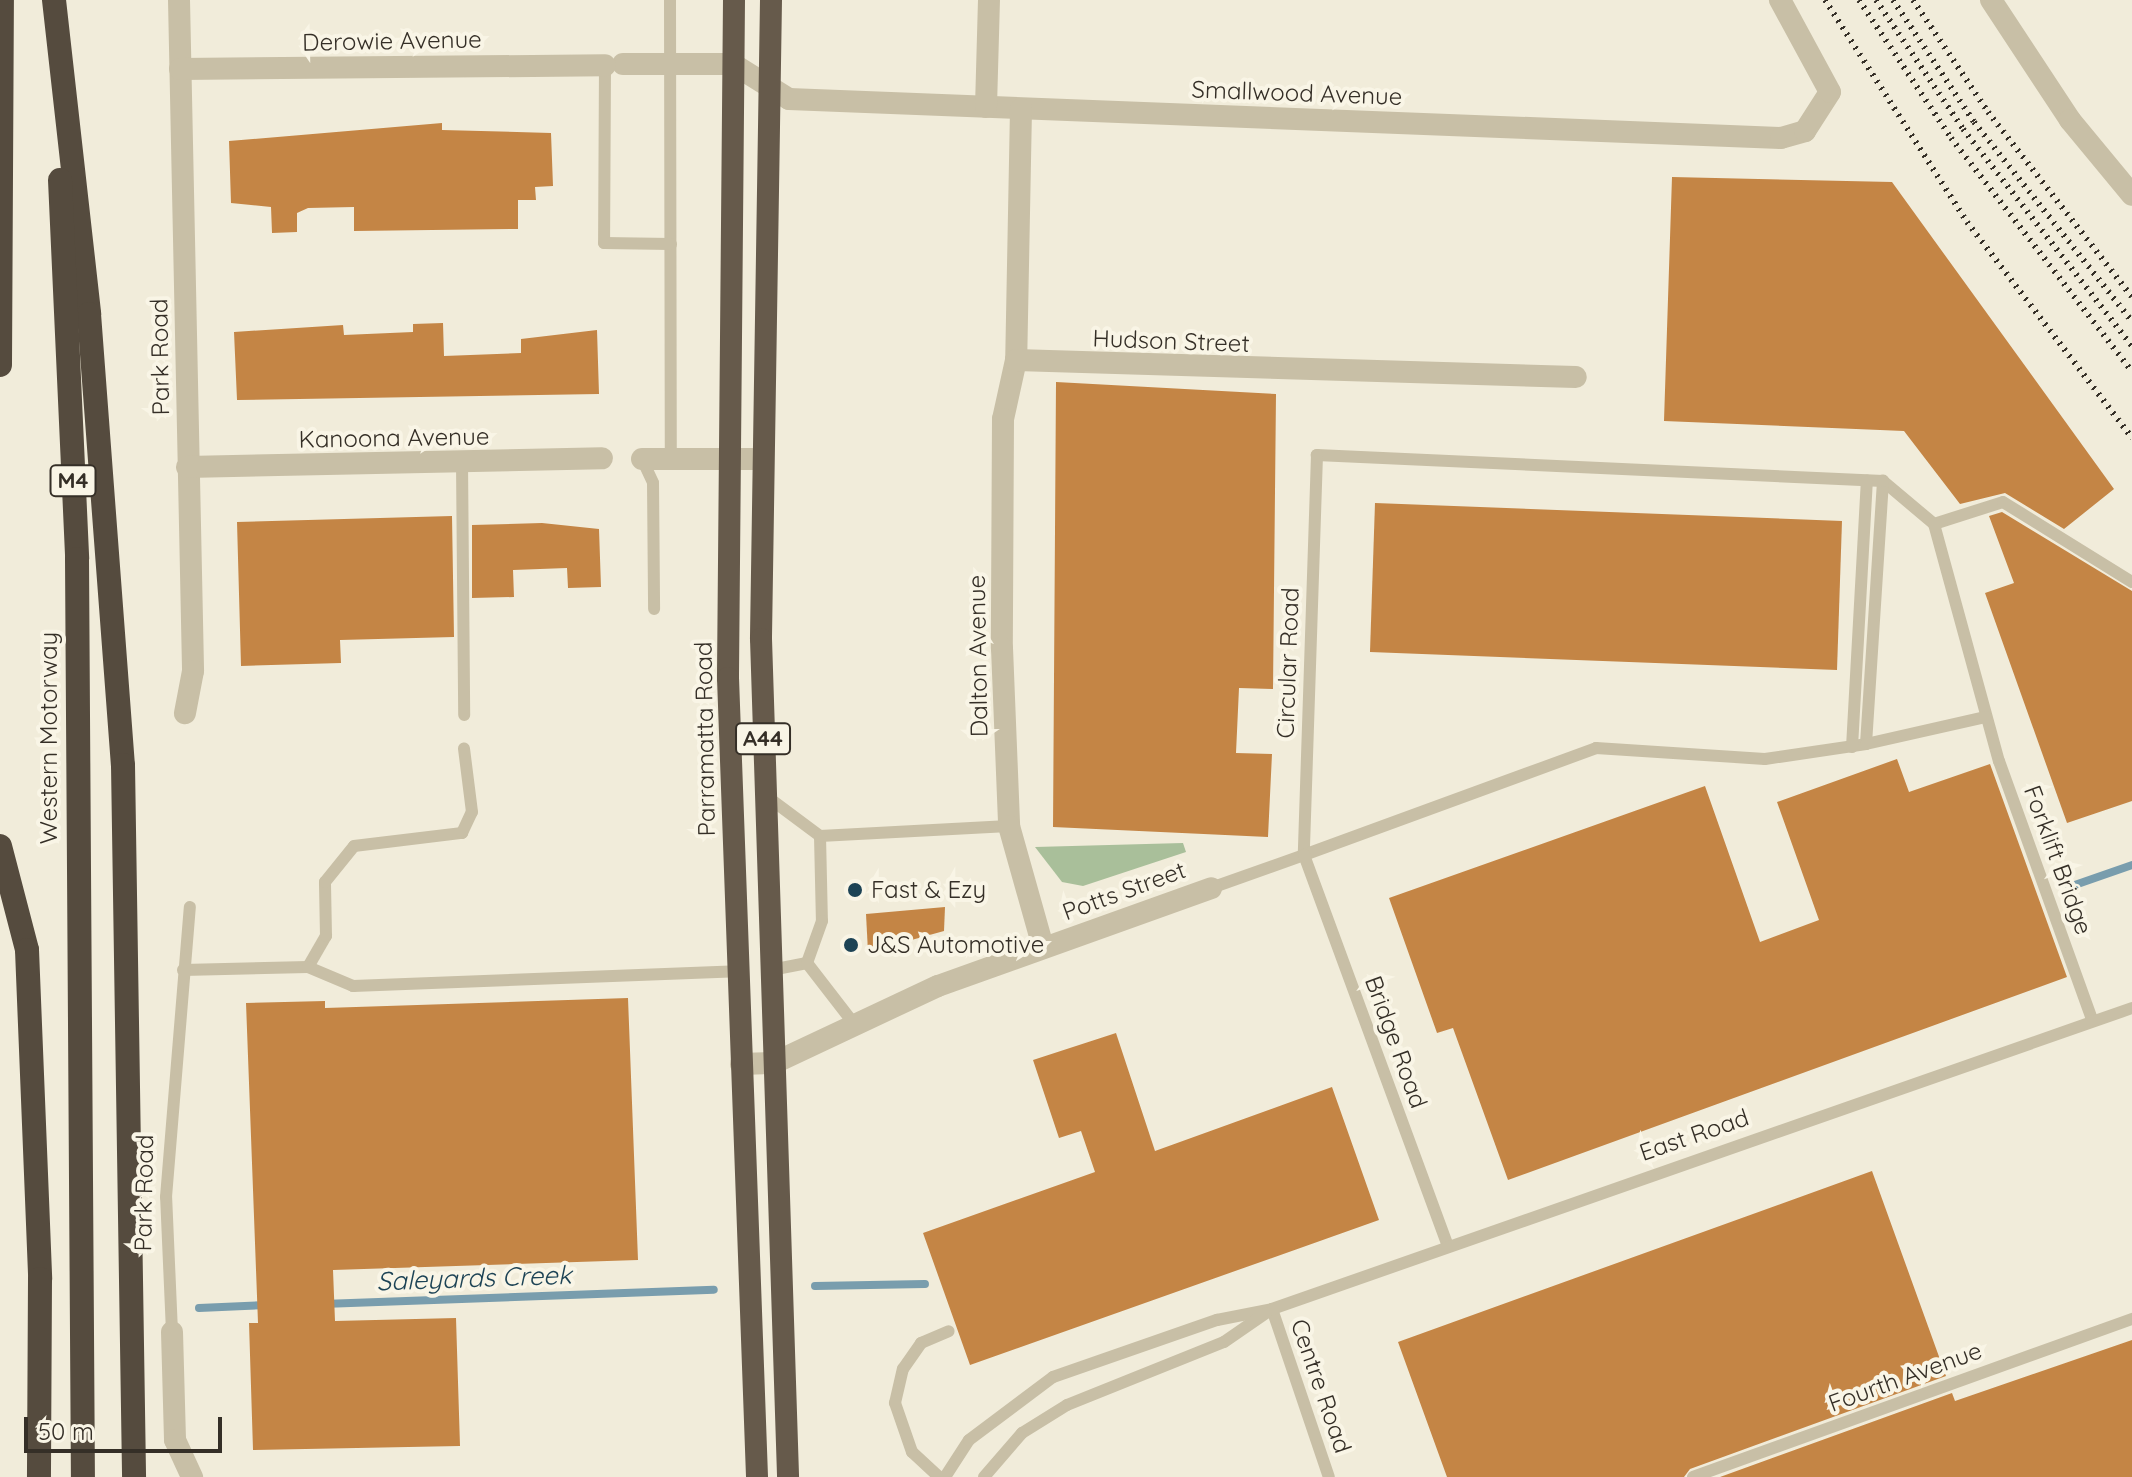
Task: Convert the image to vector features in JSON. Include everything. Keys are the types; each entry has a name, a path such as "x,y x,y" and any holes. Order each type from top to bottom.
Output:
{"highway":[{"path":"0,365 2,0"},
{"path":"53,0 89,314 123,765 134,1477"},
{"name":"Western Motorway","path":"53,0 77,559 83,1477"},
{"name":"Parramatta Road","path":"734,0 727,214 730,457 728,678 757,1477"},
{"name":"A44","path":"771,0 763,459 765,795 788,1477"},
{"path":"0,846 27,950 40,1279 39,1477"}],"street":[{"name":"Park Road","path":"179,0 193,671 185,713"},
{"path":"986,107 989,0"},
{"name":"Smallwood Avenue","path":"733,64 789,99 1781,138 1805,131 1817,117 1830,92 1780,0"},
{"path":"1991,0 2128,182"},
{"name":"Derowie Avenue","path":"180,69 733,64"},
{"path":"1016,360 1021,109"},
{"name":"Hudson Street","path":"1016,360 1576,377"},
{"name":"Dalton Avenue","path":"1016,360 1003,419 1009,826 1043,947"},
{"name":"Kanoona Avenue","path":"187,467 602,458"},
{"path":"642,459 763,459"},
{"name":"Potts Street","path":"741,1064 774,1063 855,1025 1043,947 1211,888"},
{"name":"Park Road","path":"172,1332 175,1440 192,1477"}],"lane":[{"path":"670,0 671,459"},
{"path":"614,65 604,243 671,244"},
{"name":"Circular Road","path":"1304,855 1317,455 1883,481"},
{"path":"642,459 653,483 654,609"},
{"path":"462,462 464,715"},
{"path":"1852,747 1867,480"},
{"path":"1883,481 1934,524 2003,502 2132,582"},
{"path":"1866,744 1883,481"},
{"name":"Forklift Bridge","path":"1934,524 1999,761 2092,1020"},
{"path":"1304,855 1596,748 1765,759 1852,747 1986,717"},
{"path":"308,967 326,936 325,882 354,846 462,833 472,812 464,749"},
{"path":"765,795 820,836 1009,826"},
{"path":"807,963 822,921 820,836"},
{"name":"Potts Street","path":"1211,888 1304,855"},
{"name":"Bridge Road","path":"1304,855 1447,1244"},
{"name":"Park Road","path":"172,1332 166,1197 190,907"},
{"path":"770,970 807,963"},
{"path":"807,963 855,1025"},
{"path":"183,970 308,967 353,986 737,971"},
{"name":"East Road","path":"1272,1309 1447,1244 2132,1008"},
{"path":"945,1477 969,1440 1053,1377 1217,1320 1272,1309"},
{"path":"984,1477 1022,1433 1067,1405 1224,1342 1272,1309"},
{"name":"Centre Road","path":"1272,1309 1329,1477"},
{"name":"Fourth Avenue","path":"1693,1477 2132,1319"},
{"path":"939,1477 912,1452 895,1403 903,1369 921,1343 949,1331"}],"green space":[{"path":"1183,843 1186,852 1083,886 1062,882 1035,847"}],"building":[{"path":"442,123 442,130 551,133 553,186 535,187 536,200 518,200 518,229 354,231 354,207 308,208 297,213 297,232 272,233 271,207 231,203 229,141"},
{"path":"1672,177 1892,182 2114,489 2064,529 2005,493 1960,504 1904,431 1664,421"},
{"path":"443,323 444,356 521,353 521,339 597,330 599,394 237,400 234,332 343,325 344,335 413,332 413,324"},
{"path":"1056,382 1276,394 1273,689 1239,688 1236,753 1272,754 1268,837 1053,827"},
{"path":"1375,503 1842,521 1837,670 1370,652"},
{"path":"2002,512 2132,591 2132,801 2067,823 1985,593 2014,583 1989,516"},
{"path":"452,516 454,637 340,640 341,663 241,666 237,522"},
{"path":"542,523 599,529 601,587 568,588 567,568 513,570 514,597 472,598 472,525"},
{"path":"1897,759 1909,792 1990,764 2067,977 1508,1180 1453,1028 1437,1033 1389,898 1705,786 1760,942 1819,920 1777,802"},
{"path":"945,907 944,931 868,952 866,914"},
{"path":"628,998 638,1260 333,1270 335,1321 456,1318 460,1446 253,1450 249,1323 258,1323 246,1003 325,1001 325,1008"},
{"path":"1116,1033 1155,1151 1332,1087 1379,1220 970,1365 923,1233 1095,1172 1081,1131 1059,1138 1033,1060"},
{"path":"1872,1171 1946,1376 1690,1469 1684,1477 1447,1477 1398,1342"},
{"path":"2132,1340 2132,1477 1720,1477 1952,1393 1955,1401"}],"waterway":[{"name":"Saleyards Creek","path":"2069,887 2132,865"},
{"name":"Saleyards Creek","path":"815,1286 925,1284"},
{"name":"Saleyards Creek","path":"323,1304 714,1290"},
{"name":"Saleyards Creek","path":"199,1308 266,1305"}],"railway":[{"path":"1825,0 1967,222 2132,438"},
{"path":"1859,0 1951,138 2132,371"},
{"path":"1876,0 1963,129 2132,346"},
{"path":"1893,0 1974,122 2132,321"},
{"path":"1913,0 1988,112 2132,297"}],"place":[{"name":"Fast & Ezy","path":"855,890"},
{"name":"J&S Automotive","path":"851,945"}]}
